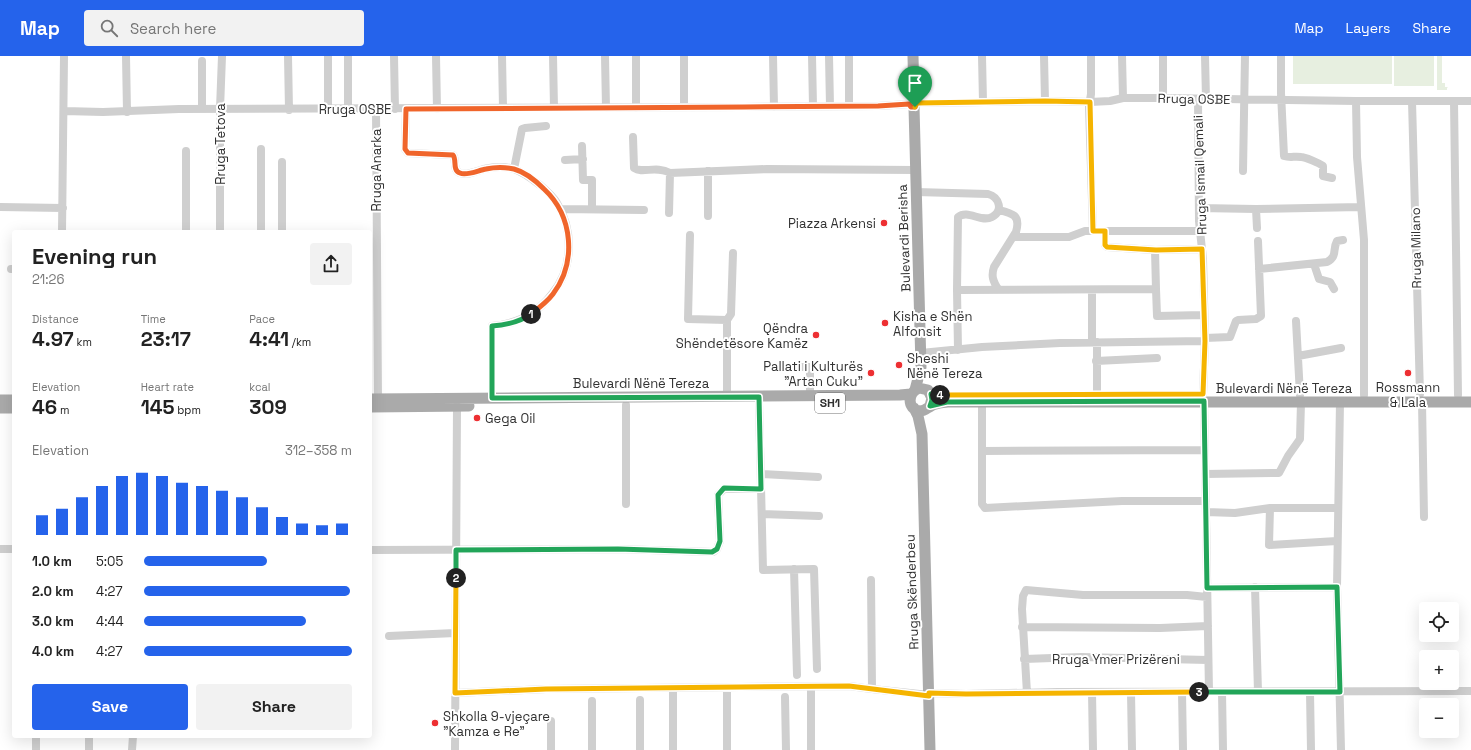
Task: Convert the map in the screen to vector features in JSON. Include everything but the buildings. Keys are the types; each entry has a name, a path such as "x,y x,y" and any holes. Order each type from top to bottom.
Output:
{"main road":[{"name":"Bulevardi Berisha","path":"913,56 921,353 921,367 913,399"},
{"name":"Bulevardi Berisha","path":"921,367 929,392"},
{"name":"Bulevardi Nënë Tereza","path":"373,401 492,398 727,397 759,400 900,402 913,399 921,388 939,395 1097,394 1204,398"},
{"path":"929,392 932,400 929,407"},
{"name":"Bulevardi Nënë Tereza","path":"373,401 457,406 626,405 759,400 810,396 900,395 913,399 922,411 929,407 947,402 1300,398 1364,395 1471,402"},
{"name":"Bulevardi Nënë Tereza","path":"1300,398 1340,402 1471,395"},
{"name":"Rruga Skënderbeu","path":"913,399 922,434 930,750"},
{"path":"0,400 12,400"},
{"name":"Rruga Skënderbeu","path":"922,434 929,407"},
{"path":"0,408 12,408"}],"street":[{"path":"62,230 64,56"},
{"path":"126,56 127,112"},
{"name":"Rruga Tetova","path":"220,230 220,109 222,56"},
{"path":"288,56 289,110"},
{"path":"328,56 328,110"},
{"path":"348,56 348,109"},
{"path":"394,56 395,109"},
{"path":"436,56 437,109"},
{"path":"502,56 503,108"},
{"path":"554,56 554,108"},
{"path":"605,56 606,108"},
{"path":"636,56 636,108"},
{"path":"684,56 684,107"},
{"path":"773,56 774,107"},
{"path":"812,56 813,106"},
{"path":"829,56 830,106"},
{"path":"849,56 849,106"},
{"path":"982,56 983,102"},
{"path":"1044,56 1045,101"},
{"path":"1091,56 1090,102 1093,231"},
{"path":"1122,56 1124,98"},
{"path":"1163,56 1163,98"},
{"name":"Rruga Ismail Qemali","path":"1205,56 1202,99 1199,208 1205,339 1204,398 1209,692"},
{"path":"1243,171 1245,56"},
{"path":"1281,56 1284,156 1289,158 1303,157 1318,163 1323,166 1323,176 1332,178"},
{"path":"202,61 202,109"},
{"name":"Rruga OSBE","path":"64,111 127,112 202,109 328,110 774,107 914,103 1045,101 1090,102 1110,101 1124,98 1471,101"},
{"path":"1356,101 1357,157 1364,240 1364,395"},
{"name":"Rruga Milano","path":"1412,101 1424,517"},
{"path":"1454,101 1458,395"},
{"name":"Rruga Anarka","path":"373,401 376,109"},
{"path":"406,109 405,149 408,153 453,155 455,157 457,172 463,174 495,168 514,169 542,187 556,201 565,220 569,241 568,263 554,292 547,301 528,316 511,323 492,326 492,398"},
{"path":"514,169 522,129 546,126"},
{"path":"633,136 634,166 636,170 661,169 670,173 767,169 916,170"},
{"path":"582,146 583,180 592,180 592,208"},
{"path":"261,149 261,230"},
{"path":"186,151 186,230"},
{"path":"565,160 583,159"},
{"path":"282,162 282,230"},
{"path":"708,171 708,216"},
{"path":"669,213 670,173"},
{"path":"916,192 988,194 995,197 999,206 1014,214 1018,226 992,273 992,278 998,289"},
{"path":"958,350 958,217 965,214 981,218 990,218 996,215 999,206"},
{"path":"0,207 63,208"},
{"path":"1199,208 1256,209 1361,207"},
{"path":"560,209 592,208 644,210"},
{"path":"1256,209 1257,228"},
{"path":"1013,237 1068,237 1086,231 1200,231"},
{"path":"1105,231 1105,245 1107,247 1156,250 1202,249"},
{"path":"690,235 688,319 727,320"},
{"path":"1259,269 1327,262 1331,260 1335,254 1334,248 1337,241 1343,240"},
{"path":"921,353 1020,345 1230,337 1236,321 1256,319 1261,316 1258,241"},
{"path":"1156,250 1157,316 1204,315"},
{"path":"727,397 727,320 731,314 733,253"},
{"path":"1314,264 1319,279 1330,282 1334,289"},
{"path":"957,290 1156,289"},
{"path":"1092,290 1097,394"},
{"path":"1205,474 1280,473 1288,456 1300,439 1300,398 1296,321"},
{"path":"1298,356 1340,348"},
{"path":"1096,361 1157,358"},
{"path":"780,367 810,367 810,396"},
{"path":"759,400 763,570 812,568 815,571 817,669"},
{"path":"982,402 982,504 985,508 1122,501 1206,501"},
{"path":"1340,402 1337,587 1341,750"},
{"path":"626,405 626,504"},
{"path":"455,750 457,406"},
{"path":"982,451 1205,450"},
{"path":"761,474 818,476"},
{"path":"372,550 618,549 712,552 717,549 720,541 718,495 724,488 761,489"},
{"path":"1206,512 1235,514 1270,508 1338,508"},
{"path":"1270,508 1269,545 1337,541"},
{"path":"762,514 819,516"},
{"path":"0,549 12,549"},
{"path":"794,569 797,674"},
{"path":"871,580 872,689"},
{"path":"1255,587 1258,692"},
{"path":"1207,588 1337,587"},
{"path":"1027,693 1022,626 1023,596 1026,590 1083,595 1187,595 1207,597"},
{"path":"1022,626 1160,628 1208,626"},
{"path":"389,636 455,633"},
{"name":"Rruga Ymer Prizëreni","path":"1024,659 1080,657 1208,660"},
{"path":"455,693 546,689 849,686 929,694 1471,691"},
{"path":"811,687 811,750"},
{"path":"673,688 673,750"},
{"path":"727,688 727,750"},
{"path":"1092,692 1093,750"},
{"path":"1131,692 1132,750"},
{"path":"1182,692 1183,750"},
{"path":"1222,692 1224,750"},
{"path":"1310,692 1311,750"},
{"path":"785,697 786,750"},
{"path":"640,700 640,750"},
{"path":"592,701 592,750"},
{"path":"551,721 551,750"},
{"path":"36,738 36,750"},
{"path":"89,738 89,750"},
{"path":"132,750 133,738"}],"green space":[{"path":"1293,56 1392,56 1392,84 1293,84"},
{"path":"1394,56 1434,56 1434,86 1394,86"},
{"path":"1437,56 1442,56 1442,83 1445,83 1445,87 1448,87 1447,90 1437,90"}],"place":[{"name":"Piazza Arkensi","path":"884,223"},
{"name":"Kisha e Shën Alfonsit","path":"885,323"},
{"name":"Qëndra Shëndetësore Kamëz","path":"816,335"},
{"name":"Sheshi Nënë Tereza","path":"899,365"},
{"name":"Pallati i Kulturës \"Artan Cuku\"","path":"871,373"},
{"name":"Rossmann & Lala","path":"1408,373"},
{"name":"Gega Oil","path":"477,418"},
{"name":"Shkolla 9-vjeçare \"Kamza e Re\"","path":"435,723"}],"route":[{"path":"1045,101 1090,102 1093,231 1105,231 1105,245 1107,247 1156,250 1202,249 1203,259 1205,365 1203,394 931,394 932,400 930,406 947,402 1204,401 1207,588 1337,587 1340,692 929,693 929,696 849,686 776,688 546,689 455,693 456,550 618,549 715,551 720,541 718,495 724,488 761,489 759,397 492,398 492,326 505,325 528,316 547,301 554,292 560,283 568,263 569,241 565,220 556,201 550,194 533,180 514,169 495,168 463,174 457,172 455,167 455,156 453,155 411,154 406,152 406,109 878,106 909,104 911,107 915,107 917,103 1045,101"}]}
